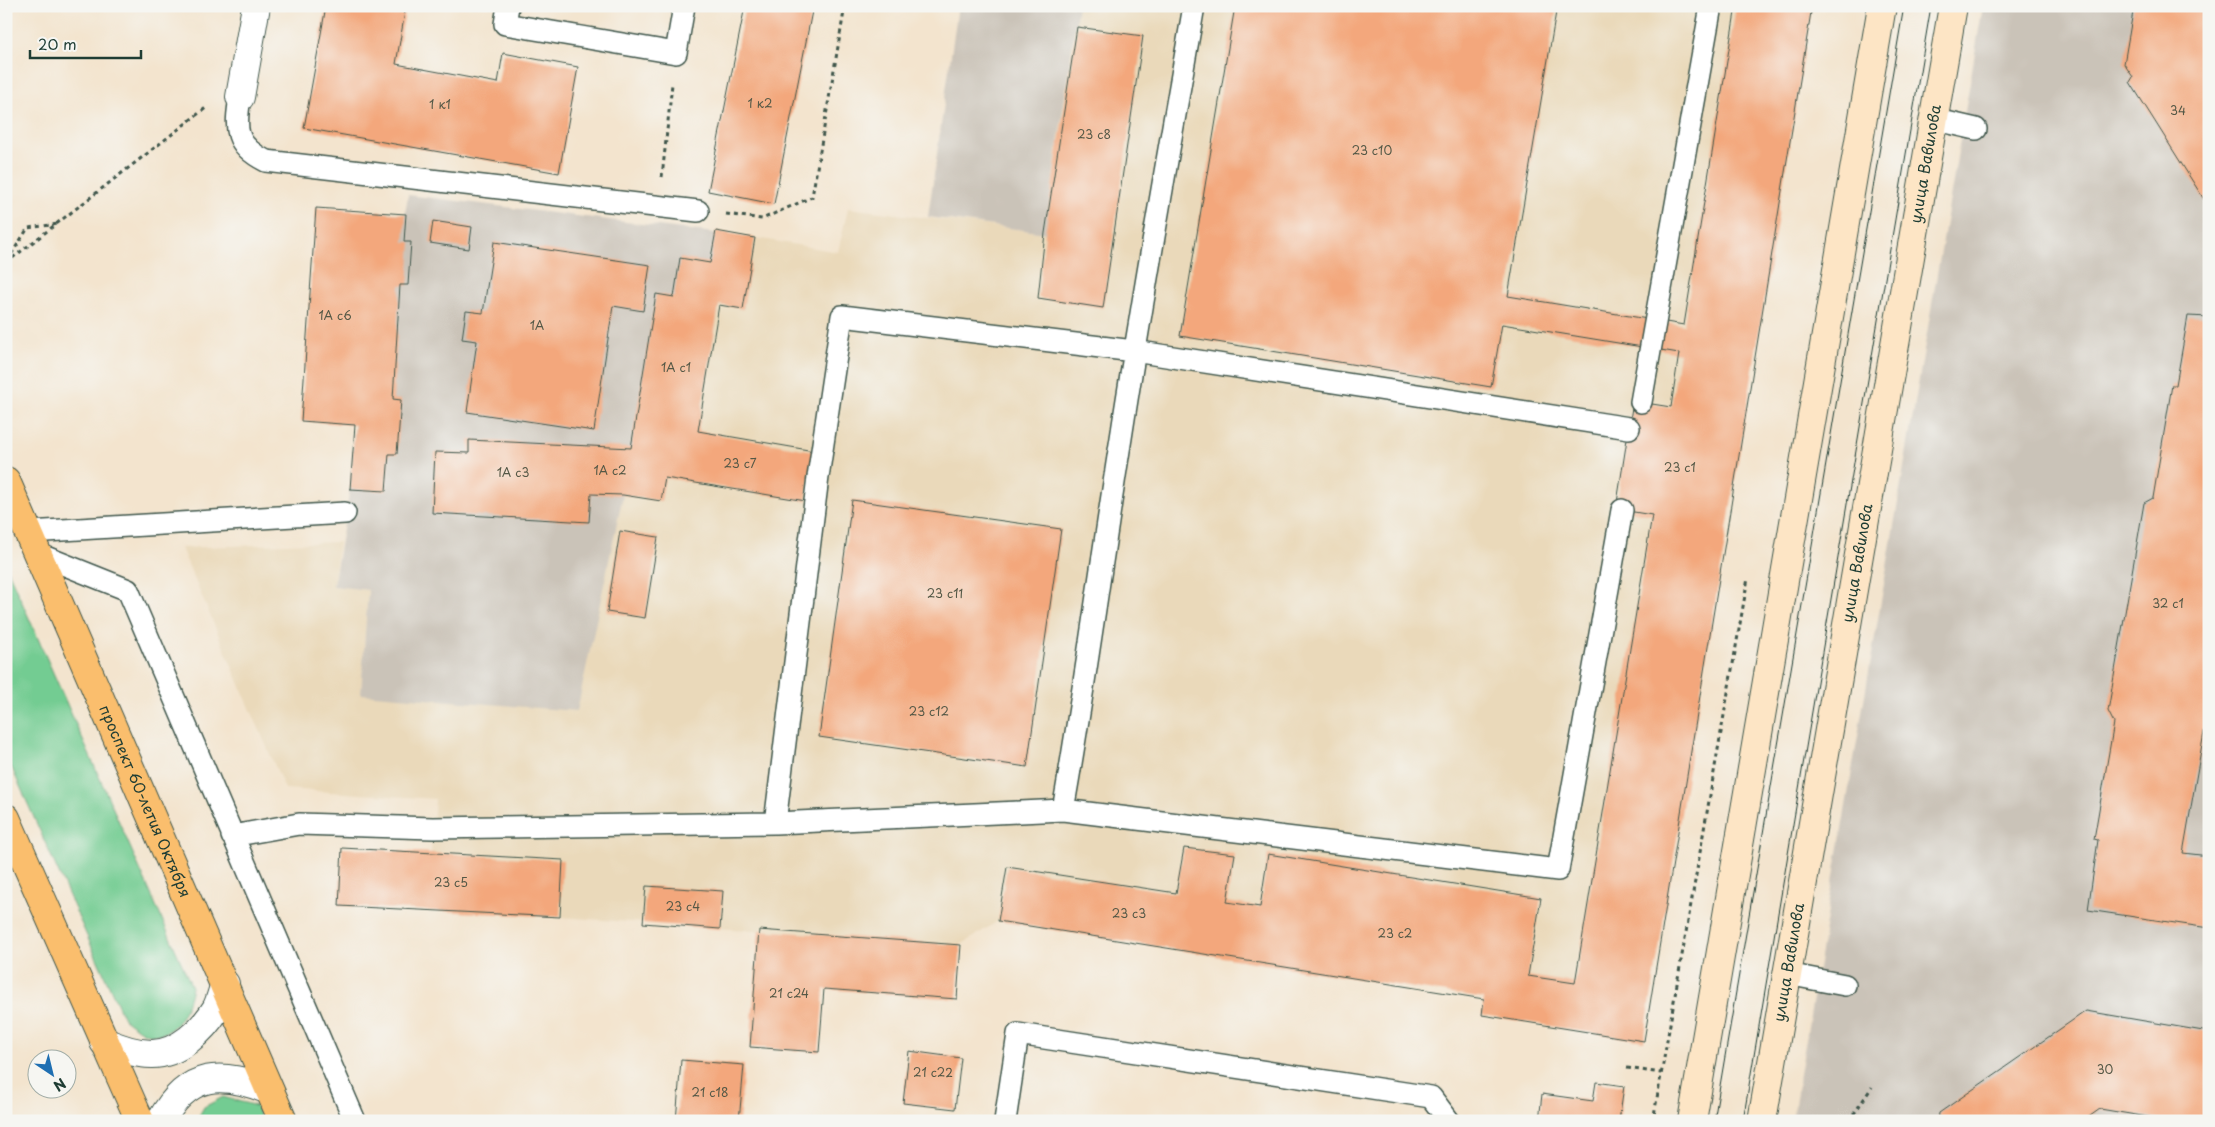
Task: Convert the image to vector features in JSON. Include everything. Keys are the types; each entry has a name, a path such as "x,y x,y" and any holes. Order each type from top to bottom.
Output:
{"main road":[{"path":"1692,1121 1882,6"},
{"name":"улица Вавилова","path":"1762,1121 1953,6"},
{"name":"проспект 60-летия Октября","path":"6,481 283,1121"},
{"path":"6,819 140,1121"}],"street":[{"path":"240,97 256,6"},
{"path":"104,1042 128,1051 154,1054 180,1046 200,1029 217,1008 225,984"},
{"path":"161,1121 175,1100 196,1083 218,1076 244,1080 269,1090"}],"lane":[{"path":"508,6 505,24 676,53 684,6"},
{"path":"1063,810 1082,704 1094,610 1134,351 1194,6"},
{"path":"1641,402 1711,6"},
{"path":"240,97 236,125 240,140 252,154 266,161 698,211"},
{"path":"1933,119 1976,128"},
{"path":"775,823 818,477 842,316 1134,351 1629,428"},
{"path":"232,836 299,824 433,828 775,823 1063,810 1558,870 1622,510"},
{"path":"33,543 345,513"},
{"path":"33,543 128,590 355,1121"},
{"path":"1787,974 1845,985"},
{"path":"1005,1121 1018,1034 1431,1097 1449,1121"}],"path":[{"path":"698,211 762,219 812,197 845,6"},
{"path":"659,206 676,53"},
{"path":"6,263 214,101"},
{"path":"6,263 28,228 58,223"},
{"path":"1627,1068 1661,1073"},
{"path":"1849,1121 1872,1087"}],"shaded area":[{"path":"958,6 1078,6 1045,233 928,217"},
{"path":"1078,6 1812,6 1644,1041 1482,1015 1484,999 998,921 961,945 560,917 339,906 342,848 431,853 435,799 285,789 181,548 339,542 333,586 368,590 361,694 623,495 716,231 838,252 848,208 1045,233"},
{"path":"1983,6 2209,6 2209,1121 1792,1121"},
{"path":"408,195 755,238 743,309 719,305 698,431 673,428 661,501 623,495 577,711 361,694 368,590 333,586 350,489 369,211 405,214"}],"green space":[{"path":"6,566 192,987 184,1012 174,1027 167,1032 148,1034 124,1019 6,755"},
{"path":"223,1097 256,1106 262,1121 196,1121 204,1107"}],"building":[{"path":"326,6 406,6 396,64 498,83 503,53 578,67 559,173 304,128"},
{"path":"745,6 813,6 774,204 708,191"},
{"path":"1235,6 1557,6 1508,296 1684,325 1736,6 1812,6 1644,1041 1482,1015 1484,999 998,921 1007,867 1176,893 1184,848 1235,854 1227,902 1260,907 1268,854 1541,898 1528,976 1575,983 1652,515 1616,509 1633,401 1671,407 1679,353 1502,324 1491,387 1180,336"},
{"path":"2134,6 2209,6 2209,199 2205,201 2130,82 2133,77 2124,64"},
{"path":"1077,27 1143,36 1103,308 1038,298 1045,233"},
{"path":"316,208 406,214 404,242 411,242 408,285 400,285 393,399 401,400 397,454 389,454 386,491 350,489 355,425 301,421"},
{"path":"433,221 472,227 469,249 430,243"},
{"path":"716,231 755,238 743,309 719,305 698,431 814,451 806,501 665,478 661,501 623,495 591,494 589,522 432,513 435,452 469,453 469,440 631,448 656,294 674,297 680,258 710,263"},
{"path":"494,242 650,265 643,311 613,306 594,431 467,412 477,341 462,339 466,311 483,313"},
{"path":"2188,316 2209,317 2209,704 2183,853 2209,856 2209,928 2088,910 2098,840 2094,839 2114,723 2108,711 2144,503 2153,498 2172,385 2176,385"},
{"path":"852,500 1061,529 1027,767 819,737"},
{"path":"620,531 658,537 645,618 607,612"},
{"path":"342,848 563,860 560,917 339,906"},
{"path":"646,886 723,891 720,929 643,923"},
{"path":"759,930 961,945 957,999 824,989 819,1052 750,1047"},
{"path":"2086,1011 2209,1032 2209,1121 2172,1121 2100,1109 2083,1121 1938,1121 1939,1113"},
{"path":"909,1051 961,1058 955,1109 903,1103"},
{"path":"681,1060 744,1065 739,1121 676,1121"},
{"path":"1596,1082 1624,1086 1619,1121 1539,1121 1542,1094 1593,1101"}],"tram line":[{"path":"1714,1121 1904,6"},
{"path":"1743,1121 1931,6"}]}
